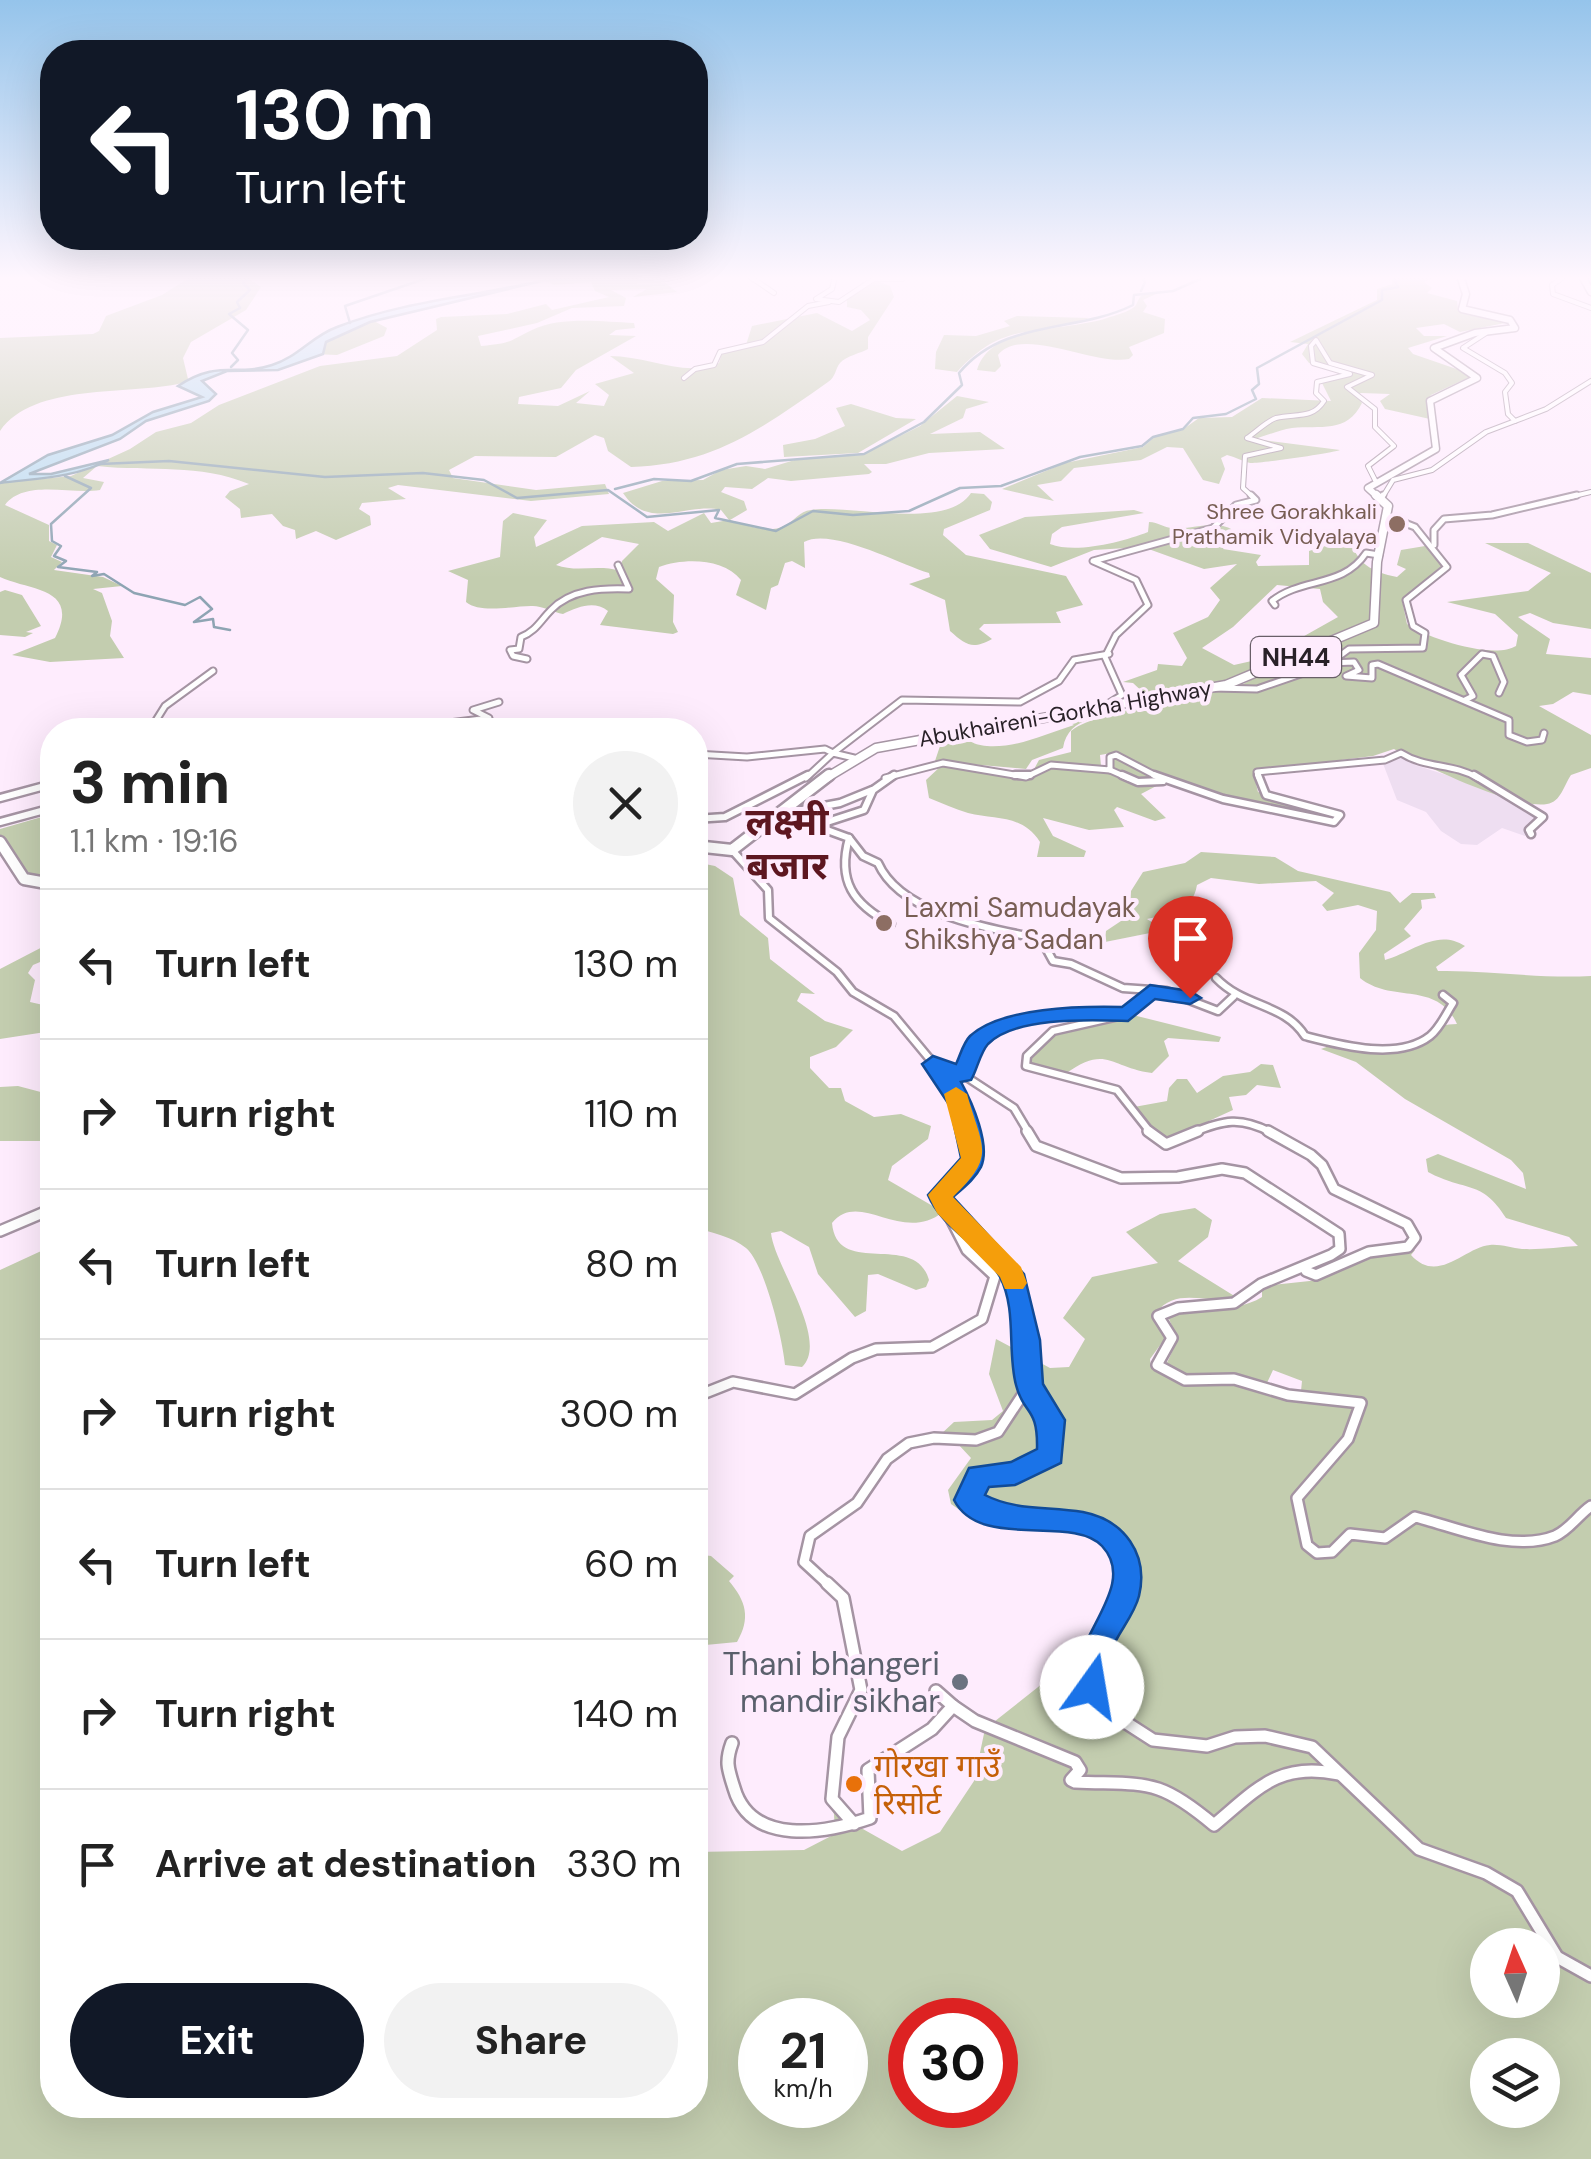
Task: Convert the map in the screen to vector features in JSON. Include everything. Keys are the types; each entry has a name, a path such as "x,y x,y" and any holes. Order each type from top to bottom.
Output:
{"main road":[{"path":"1387,516 1388,506 1369,491 1375,480 1436,449 1430,402 1474,377"},
{"name":"Abukhaireni-Gorkha Highway","path":"732,850 854,758 888,744 1213,688 1261,673 1332,637 1374,623 1379,555 1387,516"},
{"path":"0,842 24,880 40,882"},
{"path":"708,847 732,850"}],"street":[{"path":"1098,709 1122,695 1104,663 1116,635 1148,606 1136,580 1101,568 1094,564 1094,558 1213,528 1236,505 1256,500 1242,488 1247,477 1246,456 1281,448 1246,438 1275,418 1297,417 1320,408 1324,401 1316,393 1317,382 1339,377"},
{"path":"1368,377 1347,387 1375,409 1375,427 1394,446 1368,466 1375,480"},
{"path":"1508,377 1512,383 1505,392 1508,414 1515,420"},
{"path":"1381,498 1394,480 1432,470 1486,432 1546,409 1591,382"},
{"path":"1434,546 1434,530 1444,519 1492,516 1591,492"},
{"path":"1213,688 1236,693 1257,690 1331,667 1330,663 1346,650 1372,647 1421,651 1426,634 1413,626 1406,600 1447,567 1415,527 1387,516"},
{"path":"1275,605 1272,601 1283,590 1328,584 1362,563 1366,554 1379,555"},
{"path":"528,660 513,656 510,650 519,648 521,636 537,631 548,613 571,596 629,589 618,565"},
{"path":"708,819 724,818 768,793 804,779 902,700 984,706 1031,702 1067,672 1074,660 1109,654"},
{"path":"1465,700 1473,696 1461,675 1482,654 1494,656 1504,682 1499,693"},
{"path":"1330,663 1354,662 1359,670 1346,676 1364,679 1372,678 1372,664 1378,664 1509,720 1509,735 1517,740 1542,740 1544,733"},
{"path":"158,718 165,706 213,671"},
{"path":"489,718 473,710 499,702"},
{"path":"708,755 747,757 825,749 854,758"},
{"path":"1110,770 1110,757 1116,756 1208,798 1334,822 1340,816 1332,810 1266,795 1257,772 1384,760 1402,753 1418,764 1460,767 1536,810 1542,817 1529,830 1531,834"},
{"path":"781,814 820,804 848,804 896,772 943,763 1026,777 1050,765 1110,770 1138,782 1164,781"},
{"path":"0,798 40,787"},
{"path":"873,790 864,810 824,823 826,830 849,838 856,850 878,863 886,881 934,910 965,923 1034,936 1047,944 1048,959 1071,964 1124,988 1190,998 1218,1011 1234,996"},
{"path":"0,822 40,811"},
{"path":"849,838 840,875 847,889 877,918 891,924"},
{"path":"708,1391 733,1380 755,1380 794,1394 852,1358 876,1349 932,1347 982,1319 996,1276 968,1250 940,1195 968,1169 972,1158 962,1106 951,1083 894,1016 853,992 837,972 769,918 768,890 732,850"},
{"path":"1216,978 1234,996 1268,1006 1300,1025 1305,1036 1384,1047 1420,1043 1432,1035 1453,1003 1444,995"},
{"path":"1150,992 1128,1014 1053,1031 1028,1056 1026,1066 1081,1076 1125,1096 1146,1130 1166,1144 1226,1119 1252,1122 1311,1156 1322,1165 1334,1188 1407,1224 1415,1238 1408,1247 1368,1252 1316,1275 1306,1271"},
{"path":"963,1075 977,1042 996,1030 1066,1012 1128,1014"},
{"path":"933,1064 963,1075 1018,1111 1036,1146 1058,1151 1103,1173 1166,1178 1228,1169 1256,1178 1339,1234 1340,1250 1324,1264 1266,1281 1240,1303 1214,1308 1192,1303 1158,1316 1172,1338 1158,1365 1185,1380 1234,1379 1288,1395 1361,1402 1362,1415 1350,1436 1297,1498 1306,1545 1317,1553 1332,1552 1350,1534 1385,1538 1414,1518 1526,1541 1546,1540 1566,1530 1591,1506"},
{"path":"945,1207 1012,1274 1027,1340 1029,1385 1052,1420 1051,1455 1015,1473 980,1476 968,1500 1001,1517 1084,1524 1112,1536 1128,1564 1124,1598 1096,1651 1092,1687 1100,1699 1153,1740 1207,1746 1235,1737 1265,1736 1312,1747 1419,1849 1486,1872 1518,1891 1557,1957 1591,1976"},
{"path":"0,1231 40,1214"},
{"path":"854,1824 832,1799 838,1736 861,1690 856,1657 843,1598 804,1562 805,1548 810,1536 872,1486 887,1459 909,1444 934,1438 976,1440 998,1432 1029,1385"},
{"path":"936,1691 975,1721 1076,1762 1080,1770 1071,1780 1075,1782 1159,1786 1176,1792 1214,1825 1230,1816 1246,1793 1272,1776 1316,1769 1338,1774"},
{"path":"732,1743 724,1763 741,1806 774,1829 814,1831 870,1818 868,1770 896,1756 954,1706"}],"shaded area":[{"path":"1398,754 1415,765 1534,803 1535,817 1525,836 1502,828 1477,845 1461,844 1441,831 1426,812 1397,800 1382,761"}],"green space":[{"path":"0,377 187,377 182,383 160,387 58,398 15,415 0,431"},
{"path":"292,377 570,377 561,388 519,397 518,404 558,406 590,391 576,403 604,406 609,395 595,384 621,377 833,377 760,428 688,459 631,467 608,451 604,438 595,435 556,457 475,456 449,470 453,478 536,490 605,484 609,494 531,501 398,485 388,488 406,499 362,503 359,509 370,516 371,525 336,540 316,531 296,539 295,530 283,526 272,514 241,518 240,509 225,497 249,484 230,477 175,469 97,466 83,478 104,482 100,490 36,490 24,492 5,505 49,525 49,541 57,545 51,557 62,562 54,570 103,577 122,586 93,589 102,593 112,621 110,636 124,658 50,662 12,655 55,638 62,609 48,594 0,577 0,483 71,476 130,449 156,432 191,423 219,405"},
{"path":"1337,377 1470,377 1431,395 1427,401 1430,419 1385,409 1380,401 1390,394 1361,393 1357,395 1362,403 1356,413 1341,424 1292,428 1254,439 1340,450 1256,463 1227,455 1221,458 1225,469 1219,484 1203,480 1183,448 1167,447 1141,460 1074,468 1061,481 1037,485 1054,501 1002,489 1065,463 1143,447 1157,435 1182,430 1199,418 1232,417 1262,398 1331,401 1322,383"},
{"path":"957,396 989,402 966,409 963,418 930,434 980,432 1005,449 929,453 886,464 864,464 872,472 869,474 791,481 768,478 752,489 725,487 721,492 744,501 747,510 730,520 771,529 811,510 920,513 959,504 971,493 984,494 992,502 990,510 944,529 943,535 966,555 1066,576 1083,605 1056,612 1061,623 984,624 979,629 992,639 969,644 950,631 945,600 909,584 930,577 929,573 831,539 804,542 805,568 792,561 785,563 778,585 771,588 766,610 736,595 741,580 724,567 691,561 659,567 656,579 674,595 673,622 678,632 673,634 600,625 608,611 592,605 563,614 535,606 472,606 466,602 468,580 448,571 500,557 503,521 513,513 547,520 534,537 536,547 582,526 654,522 668,531 704,513 711,523 729,520 721,510 644,511 623,493 662,481 703,480 721,470 746,466 765,469 798,459 862,455 920,426","holes":["602,537 639,544 622,561 620,571 556,565"]},
{"path":"851,404 896,418 916,419 858,453 784,457 783,445 815,439 845,426 836,408"},
{"path":"1134,510 1144,513 1062,527 1052,534 1050,544 1073,548 1137,536 1148,532 1149,522 1173,528 1226,527 1233,530 1223,549 1261,555 1258,566 1309,565 1309,551 1351,538 1356,554 1366,565 1397,577 1406,569 1397,565 1401,550 1431,545 1443,565 1402,600 1407,624 1444,641 1492,650 1516,646 1518,635 1495,614 1447,602 1528,591 1551,573 1485,543 1528,543 1591,573 1591,629 1553,623 1530,613 1518,617 1550,639 1546,654 1591,658 1591,695 1573,692 1553,704 1539,706 1591,735 1591,768 1571,775 1559,797 1547,804 1492,793 1394,749 1373,756 1253,771 1258,792 1335,813 1334,821 1183,786 1117,752 1100,755 1101,766 1053,762 1032,773 1039,760 1071,752 1071,731 1086,723 1135,707 1133,704 1239,686 1347,632 1222,683 1148,697 1133,683 1123,682 1157,670 1158,664 1182,666 1187,658 1173,633 1208,617 1220,600 1210,588 1237,564 1204,569 1143,547 1094,550 1051,567 990,549 979,535 1025,517","holes":["1277,585 1320,589 1323,602 1338,617 1265,658 1234,665 1202,648 1233,627"]},
{"path":"0,592 22,595 41,626 26,632 33,633 25,637 0,635"},
{"path":"1129,706 1080,723 1066,737 1063,748 1032,760 1026,769 935,761 942,740 949,737 987,746 1010,745 1074,725 1060,717"},
{"path":"1113,758 1164,782 1141,794 1166,818 1155,821 1117,807 1114,810 1124,827 1089,830 1043,818 1053,836 1086,851 1084,857 1037,857 1040,842 1017,822 968,813 929,798 926,780 942,765 1025,781 1054,768 1107,773 1113,769"},
{"path":"40,817 40,879 33,879 0,836 0,829"},
{"path":"1201,852 1275,857 1298,871 1390,892 1400,903 1412,893 1434,893 1436,898 1421,900 1422,908 1404,929 1411,936 1384,954 1385,960 1445,939 1465,946 1436,967 1438,971 1591,976 1591,2159 0,2159 0,1270 40,1252 40,2118 708,2118 708,1852 804,1850 835,1834 834,1814 828,1802 854,1824 902,1851 940,1832 974,1781 985,1729 1119,1623 1120,1567 1106,1546 1068,1532 994,1522 951,1504 948,1490 971,1458 957,1443 940,1435 954,1422 992,1420 1003,1411 989,1374 996,1339 1050,1368 1069,1367 1085,1339 1063,1318 1092,1277 1158,1263 1126,1232 1160,1214 1195,1208 1212,1220 1208,1237 1178,1261 1236,1297 1183,1298 1164,1305 1156,1313 1166,1337 1150,1359 1151,1368 1182,1384 1244,1385 1300,1401 1302,1381 1273,1370 1266,1385 1184,1379 1164,1369 1178,1339 1168,1317 1191,1309 1251,1303 1262,1297 1262,1286 1319,1280 1337,1263 1376,1252 1415,1250 1411,1255 1421,1263 1441,1266 1490,1245 1529,1249 1578,1246 1569,1237 1506,1218 1481,1192 1428,1172 1426,1159 1438,1154 1526,1189 1523,1173 1511,1160 1405,1099 1356,1062 1321,1049 1343,1043 1406,1043 1442,1026 1457,1024 1438,1002 1373,986 1360,978 1359,953 1376,930 1377,911 1358,905 1327,911 1322,905 1334,893 1316,881 1259,884 1211,878 1197,885 1185,907 1147,919 1158,926 1150,933 1105,942 1106,931 1130,915 1131,891 1143,872 1185,863"},
{"path":"708,865 733,878 740,915 768,938 770,959 815,994 801,993 797,1001 825,1021 853,1030 836,1047 810,1057 810,1068 829,1088 841,1088 845,1101 874,1117 901,1114 931,1126 928,1139 892,1166 888,1180 943,1212 927,1221 912,1223 855,1212 843,1214 832,1223 837,1239 847,1248 909,1258 921,1265 929,1280 926,1287 916,1290 878,1274 868,1275 866,1311 855,1317 818,1274 809,1247 781,1231 771,1233 805,1321 809,1355 802,1367 785,1365 772,1304 753,1257 746,1248 708,1231"},
{"path":"40,948 40,962 28,973 35,980 30,1002 40,1004 40,1033 0,1039 0,969"},
{"path":"1133,1015 1221,1037 1219,1042 1168,1038 1164,1041 1169,1056 1152,1073 1100,1059 1090,1060 1065,1074 1029,1065 1034,1052 1056,1034 1071,1027"},
{"path":"1261,1064 1273,1065 1281,1088 1257,1085 1246,1095 1229,1097 1233,1110 1165,1141 1146,1126 1134,1107 1167,1101 1169,1088 1177,1079 1187,1079 1197,1093 1223,1076 1250,1072"},
{"path":"18,1086 40,1092 40,1141 0,1141 0,1087"},
{"path":"708,1556 734,1576 729,1581 743,1603 745,1617 737,1642 708,1645"}],"water":[{"path":"213,377 202,381 216,394 209,401 146,421 120,439 29,474 51,474 109,460 69,474 0,483 48,455 112,435 153,412 202,397 178,386 192,378"}],"waterway":[{"path":"615,489 654,479 691,481 737,464 864,454 924,422 962,385 960,377"},
{"path":"100,464 169,461 325,477 423,473 484,480 517,498 608,490 647,517 719,510 715,518 776,531 813,511 853,515 909,511 960,488 1001,486 1080,457 1142,446 1153,437 1183,429 1193,418 1226,414 1256,399 1252,390 1259,384 1258,377"},
{"path":"65,476 91,488 51,524 52,541 61,546 54,556 66,561 58,567 97,572 92,576 104,574 134,593 185,605 200,597 212,609 194,622 213,619 214,627 230,630"}],"slow traffic":[{"path":"956,1094 972,1158 968,1169 940,1195 945,1207 1012,1274 1014,1283"}],"place":[{"name":"Shree Gorakhkali Prathamik Vidyalaya","path":"1397,524"},
{"name":"Laxmi Samudayak Shikshya Sadan","path":"884,923"},
{"name":"Thani bhangeri mandir sikhar","path":"960,1682"},
{"name":"गोरखा गाउँ रिसोर्ट","path":"854,1784"}],"district":[{"name":"लक्ष्मी बजार","path":"787,844"}],"route":[{"path":"1092,1687 1096,1651 1124,1598 1128,1564 1112,1536 1084,1524 1001,1517 968,1500 980,1476 1015,1473 1051,1455 1052,1420 1029,1385 1031,1362 1012,1274 945,1207 940,1195 968,1169 972,1158 962,1106 951,1083 933,1064 963,1075 977,1042 1014,1024 1066,1012 1128,1014 1150,992 1166,991 1190,998"}]}
